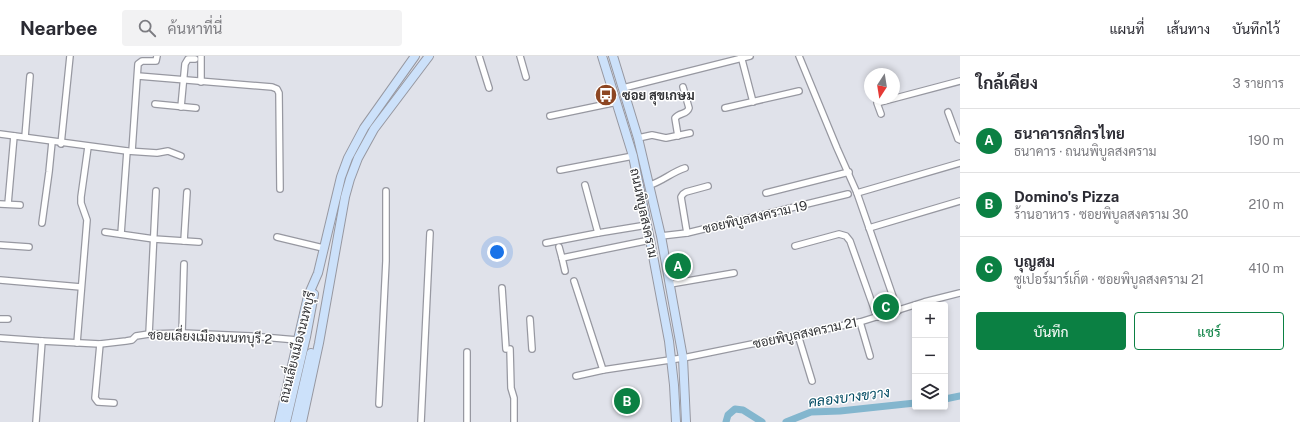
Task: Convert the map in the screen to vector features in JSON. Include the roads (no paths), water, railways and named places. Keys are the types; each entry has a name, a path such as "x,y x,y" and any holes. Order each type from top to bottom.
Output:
{"main road":[{"name":"ถนนเลี่ยงเมืองนนทบุรี","path":"286,422 306,337 323,248 335,196 348,158 364,128 415,56"},
{"name":"ถนนเลี่ยงเมืองนนทบุรี","path":"302,422 319,343 345,197 350,179 358,158 374,129 429,56"},
{"name":"ถนนพิบูลสงคราม","path":"602,56 633,156 650,240 671,360 676,422"},
{"name":"ถนนพิบูลสงคราม","path":"613,56 638,138 661,236 683,358 686,422"},
{"name":"ถนนเลี่ยงเมืองนนทบุรี","path":"279,422 308,296 318,273"},
{"name":"ถนนเลี่ยงเมืองนนทบุรี","path":"295,422 328,289"}],"street":[{"path":"61,144 70,56"},
{"path":"121,234 139,62 156,61 157,56"},
{"path":"479,56 489,88"},
{"path":"520,56 526,77"},
{"path":"623,88 741,57 750,56"},
{"path":"799,56 837,148 858,193 898,311"},
{"path":"741,57 753,102"},
{"path":"181,107 183,80 186,61 188,59 198,58 201,82"},
{"path":"25,137 30,76"},
{"path":"138,76 272,87 277,89 279,93 280,189"},
{"path":"881,114 877,103 960,81"},
{"path":"678,136 675,118 685,114 689,108 683,87"},
{"path":"725,108 799,91"},
{"path":"550,116 616,102"},
{"path":"154,104 196,108"},
{"path":"948,112 958,139 960,140"},
{"path":"638,138 652,135 666,138 690,133"},
{"path":"0,134 88,147 157,153 164,151 181,156"},
{"path":"8,204 14,136"},
{"path":"42,223 52,142"},
{"path":"77,343 87,220 81,202 81,197 88,147"},
{"path":"560,170 633,156"},
{"path":"858,193 960,163"},
{"path":"650,184 659,182 676,170 685,168"},
{"path":"766,193 849,172"},
{"path":"585,185 598,233"},
{"path":"687,233 681,197 686,192 708,186"},
{"path":"379,404 386,261 386,191"},
{"path":"149,334 156,192"},
{"path":"184,241 187,192"},
{"name":"ซอยพิบูลสงคราม 19","path":"661,236 687,233 848,194"},
{"path":"869,228 960,201"},
{"path":"0,204 20,205"},
{"path":"546,243 646,225"},
{"path":"106,232 154,239 198,242"},
{"path":"422,422 430,233"},
{"path":"795,246 839,234 846,236 850,241 876,317"},
{"path":"277,237 323,248"},
{"path":"562,258 650,240"},
{"path":"0,245 29,247"},
{"path":"559,248 565,271"},
{"path":"182,334 184,264"},
{"path":"670,284 734,273"},
{"path":"0,280 81,286"},
{"path":"574,281 603,370"},
{"path":"502,288 511,388 514,398 514,422"},
{"name":"ซอยพิบูลสงคราม 21","path":"931,302 960,293"},
{"name":"ซอยพิบูลสงคราม 21","path":"576,376 603,370 683,358 798,335 860,322 912,307"},
{"path":"0,319 8,319"},
{"path":"530,319 532,349"},
{"path":"860,322 870,356"},
{"name":"ซอยเลี่ยงเมืองนนทบุรี 2","path":"0,338 100,344 132,340 136,336 149,334 251,336 298,340"},
{"path":"798,335 812,381"},
{"path":"36,422 42,341"},
{"path":"100,344 95,398 98,402 114,402"},
{"path":"467,352 467,422"}],"waterway":[{"name":"คลองบางขวาง","path":"948,398 960,396"},
{"name":"คลองบางขวาง","path":"786,422 811,412 840,411 912,403"},
{"name":"คลองบางขวาง","path":"726,422 728,415 735,409 743,410 762,422"}],"place":[{"name":"ซอย สุขเกษม","path":"606,95"},
{"name":"ธนาคารกสิกรไทย","path":"678,266"},
{"name":"บุญสม","path":"886,307"},
{"name":"Domino's Pizza","path":"627,401"}]}
